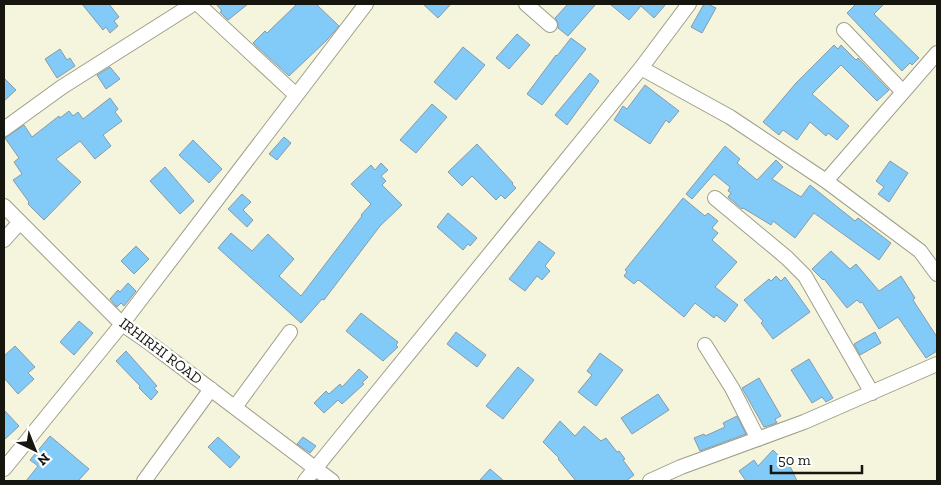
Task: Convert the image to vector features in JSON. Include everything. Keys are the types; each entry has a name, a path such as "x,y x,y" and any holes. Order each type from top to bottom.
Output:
{"street":[{"path":"4,129 62,87 190,6 190,4"},
{"path":"198,4 296,95"},
{"path":"4,469 122,324 366,4"},
{"path":"526,4 550,25"},
{"path":"306,481 642,68 689,4"},
{"path":"844,30 903,92"},
{"path":"826,181 937,53"},
{"path":"642,68 730,117 826,181 920,251 937,274"},
{"path":"715,198 787,258 805,276 872,392"},
{"name":"IRHIRHI ROAD","path":"4,206 122,324 332,481"},
{"path":"4,240 20,222"},
{"path":"235,407 290,332"},
{"path":"705,346 732,388 758,439"},
{"path":"650,481 681,467 804,422 937,364"},
{"path":"144,481 210,389"}],"building":[{"path":"82,4 109,4 119,17 114,21 118,26 110,33 106,27 103,30"},
{"path":"216,4 248,4 228,20 220,12 222,11"},
{"path":"297,4 316,4 339,26 289,76 253,43 265,31 267,33"},
{"path":"423,4 451,4 438,18"},
{"path":"568,4 596,4 568,36 558,28 555,18"},
{"path":"610,4 666,4 654,18 641,6 629,20"},
{"path":"704,4 716,8 702,33 691,27"},
{"path":"856,4 884,4 874,14 919,58 902,71 847,13"},
{"path":"517,34 530,45 509,69 496,58"},
{"path":"571,38 586,49 542,105 527,94"},
{"path":"834,45 838,49 841,45 856,60 858,58 889,90 877,101 841,65 812,94 849,126 837,140 828,133 826,136 810,122 797,140 783,130 779,135 763,122 796,83"},
{"path":"463,47 485,65 456,100 434,82"},
{"path":"60,49 67,60 70,58 75,66 57,78 45,59"},
{"path":"110,67 120,79 106,89 97,75"},
{"path":"590,73 599,81 567,125 555,115"},
{"path":"4,78 16,90 4,101"},
{"path":"645,85 679,111 669,123 666,120 650,144 614,120 623,106 627,109"},
{"path":"110,98 118,109 115,112 122,121 103,135 111,146 95,159 80,141 56,159 81,182 44,220 28,204 29,202 13,180 22,174 14,162 19,158 5,138 24,125 32,137 59,116 60,118 69,111 73,116 78,112 83,119"},
{"path":"432,104 447,117 416,153 400,140"},
{"path":"284,137 291,143 277,160 269,154"},
{"path":"193,140 222,169 209,183 179,155"},
{"path":"477,144 516,188 505,199 501,195 496,200 472,176 462,186 448,172"},
{"path":"725,146 740,159 737,163 757,180 776,160 783,167 772,179 801,197 810,185 855,221 858,218 891,243 879,260 814,213 795,238 773,221 771,225 742,209 728,197 731,193 728,191 730,187 714,174 692,199 686,194"},
{"path":"890,161 908,173 889,202 878,194 884,187 876,181"},
{"path":"381,163 388,170 381,176 386,181 382,185 402,205 380,226 324,300 322,299 301,323 218,248 231,233 252,251 268,234 294,259 279,276 301,296 371,204 351,184 371,165 375,170"},
{"path":"165,167 194,201 180,214 150,181"},
{"path":"242,194 251,202 243,210 253,220 247,227 228,209"},
{"path":"683,198 705,216 708,213 718,221 712,228 718,233 712,240 737,262 715,287 738,305 725,322 716,315 714,318 695,303 684,317 640,281 638,280 634,284 624,276 627,272 625,270"},
{"path":"448,213 477,238 470,246 468,244 463,250 437,227"},
{"path":"539,241 555,253 545,266 550,271 542,280 537,276 525,291 509,279"},
{"path":"136,246 149,259 134,274 121,261"},
{"path":"831,251 850,269 856,264 879,291 901,276 915,298 913,300 937,337 937,351 926,358 898,317 879,329 862,302 860,303 857,300 847,308 824,279 812,269"},
{"path":"776,276 781,281 785,277 810,312 773,339 761,323 763,321 744,300 769,279 771,281"},
{"path":"128,283 136,291 124,306 121,303 117,307 110,299"},
{"path":"361,313 398,342 396,345 398,347 383,361 346,331"},
{"path":"79,321 93,333 74,355 60,342"},
{"path":"456,332 486,355 477,367 447,344"},
{"path":"875,332 881,343 860,355 854,344"},
{"path":"15,346 35,367 28,373 34,379 18,394 4,378 4,356"},
{"path":"126,351 157,386 154,388 158,392 151,400 116,361"},
{"path":"600,353 623,370 596,406 578,392 592,375 587,371"},
{"path":"809,359 833,398 826,402 822,397 812,403 791,370"},
{"path":"518,367 534,380 503,419 486,406"},
{"path":"359,369 368,377 362,383 364,384 342,404 338,400 324,413 314,403 326,391 329,394 340,384 342,387"},
{"path":"759,378 781,416 775,419 777,423 764,427 742,388"},
{"path":"658,394 669,410 632,434 621,418"},
{"path":"4,410 19,426 4,440"},
{"path":"737,416 746,434 700,451 694,438 704,434 705,436 725,427 723,423"},
{"path":"560,421 575,436 584,426 601,441 606,438 617,452 619,451 634,475 626,481 576,481 559,458 543,442"},
{"path":"50,436 89,469 78,481 26,481 38,466 30,460"},
{"path":"218,437 240,457 230,468 208,447"},
{"path":"303,437 316,446 310,453 297,444"},
{"path":"773,450 791,468 797,481 746,481 739,471 754,460 758,466"},
{"path":"490,469 504,481 479,481"}]}
